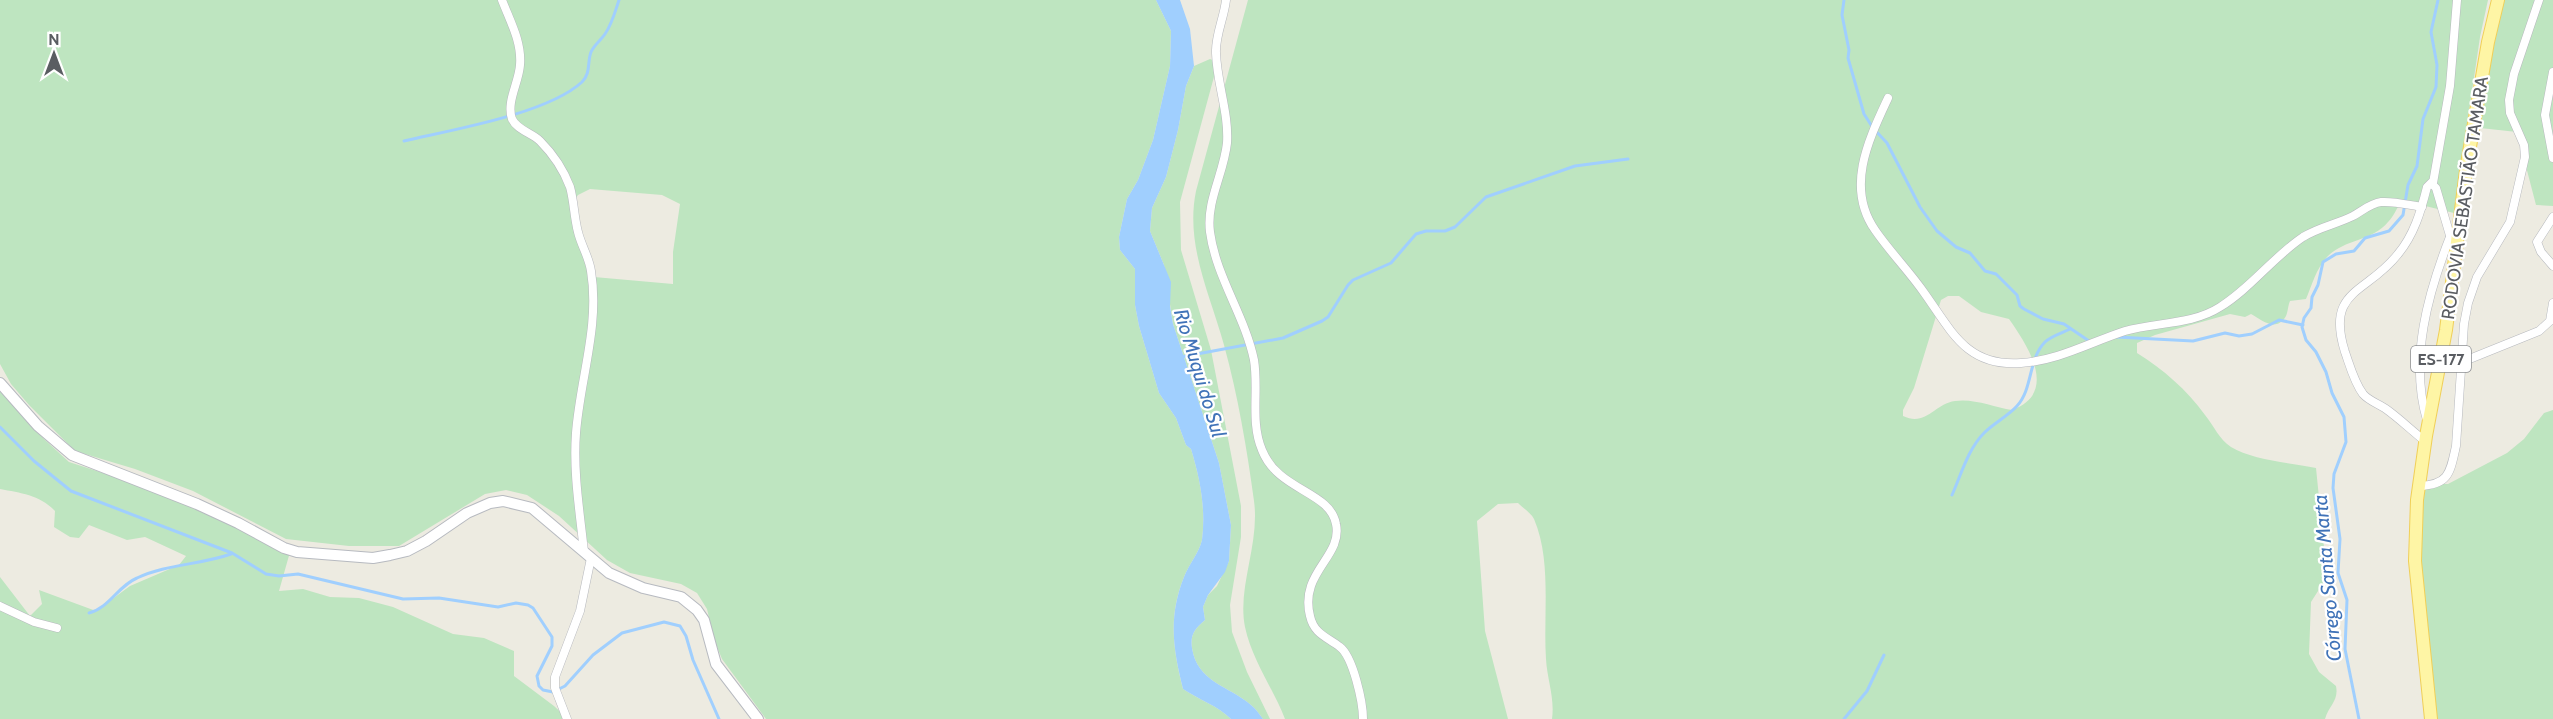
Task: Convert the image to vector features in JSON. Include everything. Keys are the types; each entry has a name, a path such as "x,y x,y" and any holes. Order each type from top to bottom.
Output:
{"main road":[{"name":"RODOVIA SEBASTIÃO TAMARA","path":"2431,719 2415,561 2415,526 2425,441 2446,330 2466,170 2488,42 2498,0"},
{"path":"0,383 38,426 72,455 207,509 284,548 326,555 373,558 407,551 467,513 503,501 532,508 624,582 681,597 698,610 704,620 716,664 758,719"}],"street":[{"path":"502,0 520,53 519,74 511,107 513,120 521,129 539,140 563,174 572,194 579,237 591,268 592,337 578,419 575,469 588,555 580,611 555,677 555,688 567,719"},
{"path":"1226,0 1216,51 1227,123 1227,142 1210,210 1214,251 1250,339 1257,384 1256,434 1262,450 1270,467 1281,478 1326,504 1333,513 1336,524 1335,544 1312,581 1309,613 1316,630 1325,639 1340,647 1350,660 1363,719"},
{"path":"2456,255 2433,183 2450,87 2457,0"},
{"path":"2419,486 2435,485 2441,482 2446,478 2452,466 2456,446 2464,324 2477,277 2504,235 2512,214 2525,151 2510,113 2509,100 2514,74 2539,0"},
{"path":"2553,72 2545,115 2553,158"},
{"path":"1888,98 1863,157 1861,195 1866,214 1881,239 1925,294 1948,331 1978,357 2000,364 2046,359 2134,329 2168,321 2199,318 2220,308 2309,234 2351,217 2377,202 2422,207"},
{"path":"2425,441 2385,408 2364,396 2352,374 2339,323 2342,306 2350,296 2388,266 2400,252 2417,222 2429,184 2433,183"},
{"path":"2553,217 2538,242 2541,252 2553,266"},
{"path":"2428,424 2422,400 2422,337 2428,301 2450,237"},
{"path":"2462,362 2540,331 2550,321 2553,303"},
{"path":"0,606 34,622 57,628"}],"green space":[{"path":"0,0 1156,0 1171,31 1170,66 1153,140 1138,180 1127,199 1119,237 1120,250 1135,269 1135,305 1139,326 1159,393 1176,418 1186,445 1191,449 1201,494 1202,540 1179,591 1174,619 1175,647 1183,689 1220,710 1231,719 766,719 722,659 715,642 707,609 697,593 681,584 630,573 607,560 559,516 527,495 506,490 485,494 399,546 349,546 286,539 193,491 135,469 75,451 29,405 11,384 0,364","holes":["590,189 662,195 680,204 673,252 673,284 594,277 572,203 578,195"]},
{"path":"1248,0 2488,0 2480,37 2454,213 2400,202 2392,218 2382,228 2334,251 2327,257 2317,272 2306,299 2290,301 2286,316 2278,324 2269,324 2251,314 2245,317 2230,314 2155,335 2137,343 2137,353 2165,373 2182,389 2231,447 2261,458 2316,468 2327,577 2311,602 2309,654 2319,672 2336,686 2335,699 2325,719 1552,719 1545,642 1546,588 1543,552 1534,519 1518,503 1498,504 1477,521 1485,631 1508,719 1285,719 1253,651 1245,627 1244,596 1254,533 1254,501 1234,384 1196,250 1193,211 1196,191","holes":["1948,296 1959,296 1981,312 2009,319 2031,355 2037,381 2034,392 2026,402 2012,410 1962,400 1941,406 1918,419 1903,416 1903,410 1914,388 1941,300"]},
{"path":"2503,0 2553,0 2553,206 2536,205 2517,132 2480,128 2493,39"},
{"path":"1210,59 1218,62 1180,202 1181,250 1211,350 1241,506 1241,537 1230,605 1232,632 1247,672 1270,719 1263,719 1242,698 1207,676 1200,669 1192,648 1194,632 1205,620 1203,607 1208,595 1217,586 1229,561 1231,525 1219,463 1173,324 1164,265 1150,231 1152,208 1166,177 1186,86 1194,66"},
{"path":"0,390 44,439 69,462 159,491 290,552 279,591 303,589 330,597 359,598 393,607 453,634 484,638 514,651 514,676 568,719 0,719 0,577 30,616 42,604 39,590 96,611 130,586 179,565 186,556 145,537 127,540 89,525 79,538 70,537 54,527 55,511 43,501 0,489"},
{"path":"2553,410 2553,719 2437,719 2420,583 2420,520 2424,484 2448,484 2507,453 2524,439 2544,413"}],"water":[{"path":"1156,0 1180,0 1190,29 1194,66 1186,86 1166,177 1152,208 1150,231 1171,282 1170,306 1173,324 1219,463 1231,525 1229,561 1225,572 1208,595 1203,607 1205,620 1194,632 1192,648 1200,669 1207,676 1242,698 1263,719 1231,719 1220,710 1183,689 1175,647 1174,619 1179,592 1202,540 1201,494 1191,449 1186,445 1176,418 1159,393 1139,326 1135,305 1135,269 1120,250 1119,237 1127,199 1138,180 1153,140 1170,66 1171,31"}],"waterway":[{"path":"404,141 523,112 566,93 585,79 591,52 607,30 619,0"},
{"path":"1844,0 1842,15 1849,50 1848,58 1864,114 1887,143 1920,207 1937,231 1956,247 1970,253 1985,271 1996,274 2017,295 2020,306 2024,309 2043,319 2064,324 2089,341"},
{"name":"Córrego Santa Marta","path":"2359,719 2345,649 2347,600 2338,573 2340,539 2333,488 2334,474 2346,442 2344,417 2332,393 2326,372 2316,352 2306,340 2302,327 2304,318 2311,308 2312,297 2318,285 2323,262 2336,254 2354,251 2365,238 2389,231 2403,215 2408,185 2417,166 2423,119 2436,87 2437,65 2431,32 2438,0"},
{"name":"Rio Muqui do Sul","path":"1181,357 1283,338 1322,321 1328,317 1353,280 1391,263 1416,234 1426,231 1445,231 1455,227 1486,197 1575,166 1628,159"},
{"path":"2116,337 2193,341 2225,333 2239,336 2252,334 2279,320 2303,325"},
{"path":"1952,495 1969,454 1978,439 2013,410 2022,399 2040,349 2050,338 2070,329"},
{"path":"0,427 34,461 71,491 232,553 266,574 279,576 298,574 403,599 439,598 498,607 516,603 528,605 533,608 552,637 552,646 537,676 539,686 543,690 553,692 565,686 593,655 622,633 664,622 680,626 719,719"},
{"path":"89,613 102,607 124,586 148,573 231,554"},
{"path":"1844,719 1867,691 1884,655"}]}
